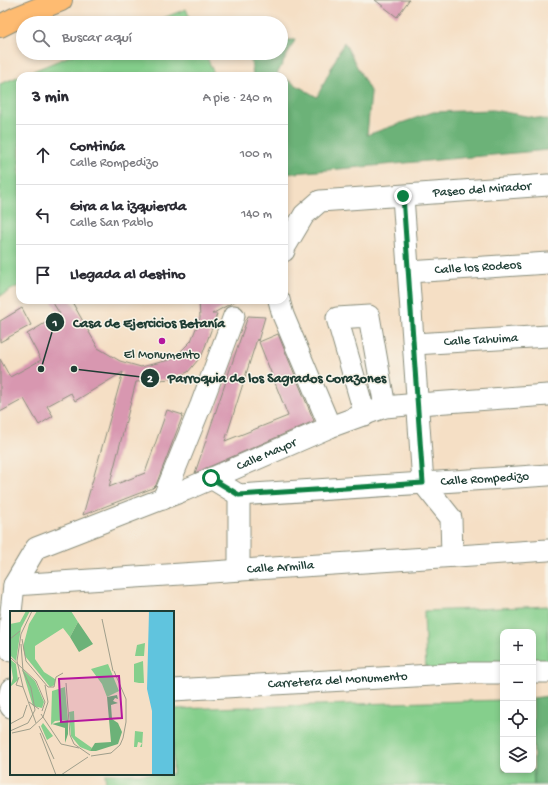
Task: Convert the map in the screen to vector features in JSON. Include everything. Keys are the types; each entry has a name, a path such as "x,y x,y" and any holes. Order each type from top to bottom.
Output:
{"main road":[{"path":"20,16 61,0"},
{"path":"5,22 16,18"}],"street":[{"name":"Paseo del Mirador","path":"288,242 304,215 320,201 548,186"},
{"path":"403,196 423,483 451,518 452,556"},
{"name":"Calle los Rodeos","path":"409,272 548,263"},
{"path":"280,304 283,316 330,427"},
{"path":"163,499 234,316"},
{"path":"365,415 337,318 369,316 385,407"},
{"name":"Calle Tahuima","path":"414,344 548,336"},
{"name":"Calle Mayor","path":"14,585 36,548 163,499 330,427 385,407 548,395"},
{"name":"Calle Rompedizo","path":"239,495 548,475"},
{"path":"211,478 239,495 239,570"},
{"name":"Calle Armilla","path":"14,585 548,550"},
{"path":"11,611 14,585"},
{"path":"10,629 10,646"},
{"name":"Carretera del Monumento","path":"174,690 500,672"},
{"path":"536,672 548,672"},
{"path":"0,710 9,698"}],"green space":[{"path":"186,9 189,16 168,16"},
{"path":"288,40 295,40 288,53"},
{"path":"344,42 371,93 367,135 433,112 493,110 548,120 548,150 288,174 288,80 317,97"},
{"path":"60,60 208,60 213,72 31,72"},
{"path":"251,60 284,60 278,72 252,72"},
{"path":"16,78 16,287 0,296 0,84"},
{"path":"548,606 548,673 536,674 536,629 500,629 500,674 426,675 424,611"},
{"path":"548,696 548,785 534,785 534,773 536,773 536,698"},
{"path":"500,700 500,773 533,773 534,785 106,785 105,775 174,775 174,709"}],"building":[{"path":"375,0 409,0 397,17"},
{"path":"54,304 73,304 98,348 120,361 141,367 173,359 191,341 200,318 199,304 230,304 212,314 217,314 202,355 188,372 171,379 136,382 109,487 145,473 167,410 183,415 156,485 153,488 83,515 123,372 75,401 71,393 47,406 53,416 39,425 24,399 0,412 0,359 10,377 41,360 27,334 60,314"},
{"path":"22,308 31,325 0,342 0,321"},
{"path":"248,316 265,317 225,441 288,416 259,342 278,334 314,421 195,473"}],"place":[{"name":"El Monumento","path":"162,341"},
{"name":"Casa de Ejercicios Betanía","path":"41,369"},
{"name":"Parroquia de los Sagrados Corazones","path":"74,369"}],"route":[{"path":"211,478 239,495 423,483 403,196"}]}
